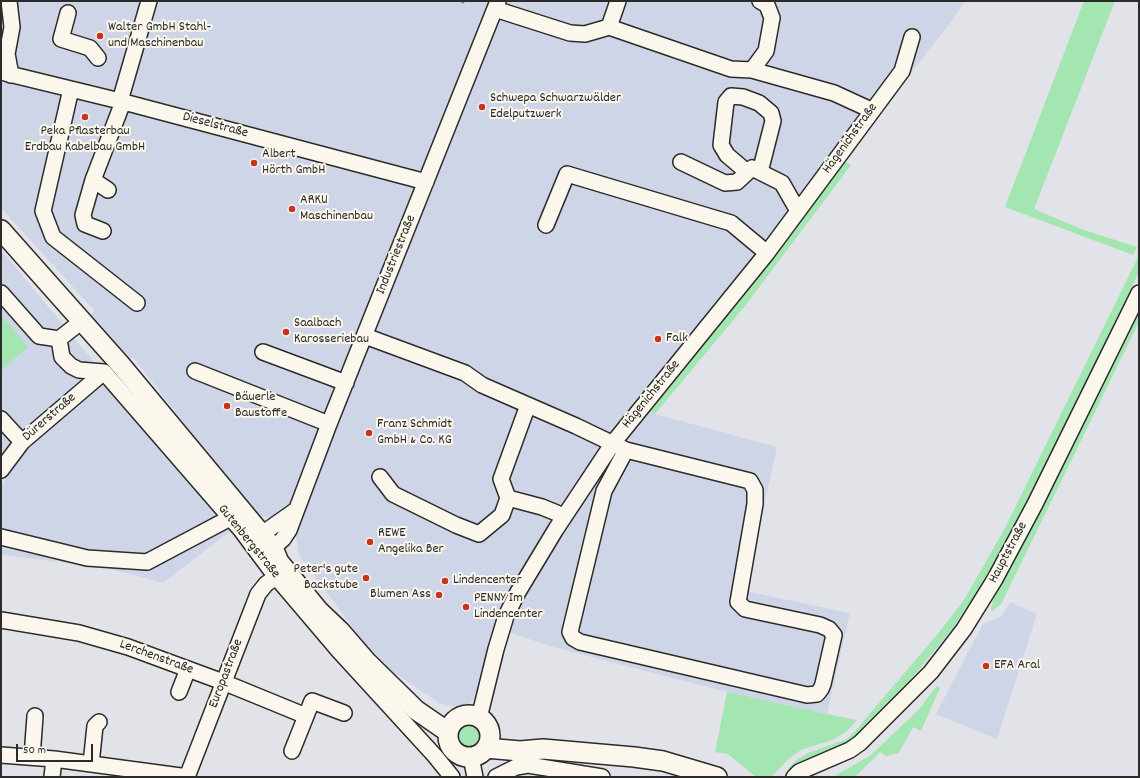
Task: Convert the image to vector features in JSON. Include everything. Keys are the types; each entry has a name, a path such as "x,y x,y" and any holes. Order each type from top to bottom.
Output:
{"main road":[{"path":"1,230 82,321 267,541 283,554 323,604 340,631 366,661 416,710 453,725"},
{"path":"481,739 469,716 453,725 448,740 456,753 463,757 481,739 506,739 543,749 663,761 717,777"}],"street":[{"path":"6,74 7,54 12,27 9,1"},
{"path":"103,231 85,224 83,215 93,180 121,101 149,1"},
{"path":"610,27 618,1"},
{"path":"752,70 766,51 772,18 767,6 760,1"},
{"path":"497,5 570,33 585,34 610,27 732,69 752,70 834,93 871,110"},
{"name":"Industriestraße","path":"267,541 296,510 497,5"},
{"path":"68,13 61,39 90,48 98,58"},
{"name":"Hägenichstraße","path":"475,777 496,649 506,616 518,592 564,516 613,443 767,253 871,110 902,71 912,37"},
{"name":"Dieselstraße","path":"6,74 121,101 426,182"},
{"path":"70,89 43,211 53,237 137,303"},
{"path":"681,162 725,183 737,182 754,172 773,121 771,113 759,103 743,97 731,96 726,102 721,145 727,155 754,172 782,183 798,211"},
{"path":"546,226 567,174 731,223 767,253"},
{"path":"93,180 108,190"},
{"path":"1,293 39,336 59,339 82,321"},
{"name":"Hauptstraße","path":"794,777 800,772 819,765 850,750 871,734 931,672 980,606 1035,504 1139,293"},
{"path":"365,336 465,373 482,385 626,450 750,481 755,490 755,504 738,602 745,609 820,625 829,629 834,635 823,684 817,694 800,693 580,642 573,638 570,632 604,491 626,450"},
{"path":"59,339 62,357 70,366 79,370 104,372"},
{"path":"263,352 346,383"},
{"path":"195,370 329,424"},
{"name":"Dürerstraße","path":"1,470 22,442 104,372"},
{"name":"Gutenbergstraße","path":"104,372 230,518 338,650 435,756 452,777"},
{"path":"380,477 393,494 479,534 502,515 508,498 501,479 528,405"},
{"path":"1,419 22,442"},
{"path":"508,498 542,506 564,516"},
{"path":"1,537 87,558 147,562 230,518"},
{"name":"Europastraße","path":"187,777 258,594 266,584 276,576"},
{"name":"Lerchenstraße","path":"1,620 79,633 128,647 188,668 306,716"},
{"path":"178,692 188,668"},
{"path":"292,751 312,701 344,713"},
{"path":"32,757 34,716"},
{"path":"91,764 95,726 99,722"},
{"path":"1,755 54,759 187,777"},
{"path":"52,777 54,759"},
{"path":"496,777 516,767 528,765 602,777"},
{"name":"Hauptstraße","path":"808,777 819,765"}],"shaded area":[{"path":"1,1 965,1 951,22 647,410 655,414 777,447 745,591 850,613 827,714 727,692 553,647 508,632 518,595 494,628 474,699 469,705 463,708 441,704 392,671 359,636 299,555 296,537 318,472 303,466 289,505 274,518 258,516 241,497 133,357 120,364 82,321 95,311 1,208"},
{"path":"1,250 233,529 163,583 103,567 1,555 1,489 10,467 1,456"},
{"path":"1010,602 1037,614 997,739 936,714 983,624 1002,616"}],"green space":[{"path":"1084,1 1115,1 1034,209 1084,230 1137,247 1133,255 1005,207"},
{"path":"841,159 851,165 745,306 655,414 647,410"},
{"path":"1139,255 1139,272 1013,531 980,588 952,629 899,694 860,735 847,745 790,774 788,771 789,767 798,759 808,753 847,739 855,731 936,636 964,600 1005,528"},
{"path":"1139,304 1139,322 1001,604 992,611 991,609 995,594"},
{"path":"1,315 28,347 1,370"},
{"path":"937,686 940,688 921,731 913,727 899,753 886,756 880,752 855,777 833,777 871,755 919,709"},
{"path":"727,692 857,720 846,732 832,740 801,750 788,759 772,777 756,777 728,754 715,752"},
{"path":"468,721 479,725 483,736 479,747 468,751 457,747 453,736 457,725"}],"place":[{"name":"Walter GmbH Stahl- und Maschinenbau","path":"100,36"},
{"name":"Schwepa Schwarzwälder Edelputzwerk","path":"482,107"},
{"name":"Peka Pflasterbau Erdbau Kabelbau GmbH","path":"85,117"},
{"name":"Albert Hörth GmbH","path":"254,163"},
{"name":"ARKU Maschinenbau","path":"292,209"},
{"name":"Saalbach Karosseriebau","path":"286,332"},
{"name":"Falk","path":"658,339"},
{"name":"Bäuerle Baustoffe","path":"227,406"},
{"name":"Franz Schmidt GmbH & Co. KG","path":"369,433"},
{"name":"REWE Angelika Ber","path":"370,542"},
{"name":"Peter's gute Backstube","path":"366,578"},
{"name":"Lindencenter","path":"445,581"},
{"name":"Blumen Ass","path":"439,595"},
{"name":"PENNY Im Lindencenter","path":"466,607"},
{"name":"EFA Aral","path":"986,666"}]}
